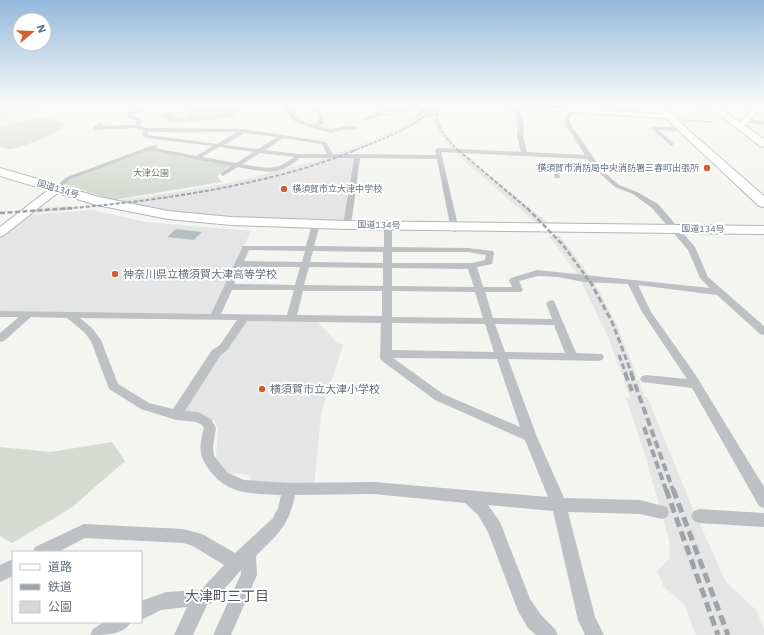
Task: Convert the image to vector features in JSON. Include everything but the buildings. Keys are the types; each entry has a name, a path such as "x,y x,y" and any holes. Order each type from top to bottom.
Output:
{"highway":[{"path":"688,135 764,203"},
{"path":"693,135 764,196"},
{"path":"755,135 764,144"},
{"name":"国道134号","path":"0,172 90,204 163,218 255,226 388,229 455,228"},
{"name":"国道134号","path":"0,176 97,201 176,216 231,221 455,228 677,231 764,230"},
{"name":"国道134号","path":"677,231 764,235"}],"street":[{"path":"146,135 146,136 298,156 439,157"},
{"path":"0,233 74,176 151,148 179,135"},
{"path":"196,158 238,135"},
{"path":"266,135 324,143 331,156"},
{"path":"520,135 524,154"},
{"path":"575,135 589,157 611,182 635,193 655,206 692,249 704,278 764,332"},
{"path":"661,135 671,144"},
{"path":"223,174 281,137"},
{"path":"151,148 196,158 269,171 287,166 298,156"},
{"path":"455,228 438,150 589,157"},
{"path":"346,225 356,156"},
{"path":"291,318 315,228"},
{"path":"388,229 386,358 440,397 530,437"},
{"path":"214,318 238,264 246,248 468,250 490,253 489,262 472,266 238,264"},
{"path":"472,266 489,321 530,437 559,505 587,620 595,635"},
{"path":"228,287 518,290 514,280 537,273 719,292"},
{"path":"632,282 636,295 681,360 724,430 764,501"},
{"path":"550,303 572,356"},
{"path":"0,314 558,322"},
{"path":"0,339 30,314"},
{"path":"70,315 88,330 96,340 113,386 145,406 176,415 198,417 207,422 210,428 206,446 208,458 223,477 233,483 244,486 289,489 374,488 559,505 608,505 640,507 662,512"},
{"path":"176,415 216,353 224,347 244,317"},
{"path":"386,354 598,357"},
{"path":"646,379 695,384"},
{"path":"142,610 158,601 182,598 201,599 206,597 242,558 278,523 285,509 289,489"},
{"path":"469,497 480,504 489,517 522,598 530,613 543,631 549,635"},
{"path":"699,516 764,520"},
{"path":"43,551 84,531 183,536 196,539 242,558 249,575 222,635"},
{"path":"0,574 12,568"},
{"path":"182,635 201,599"},
{"path":"99,635 120,623"}],"shaded area":[{"path":"384,135 392,135 367,147 348,154 338,153 374,140"},
{"path":"440,135 446,135 459,150 452,150"},
{"path":"455,153 462,153 548,223 536,223"},
{"name":"横須賀市立大津中学校","path":"330,157 335,159 340,157 353,158 344,221 223,217 165,210 120,200 234,182"},
{"path":"71,206 71,210 33,213 37,208"},
{"name":"神奈川県立横須賀大津高等学校","path":"92,210 145,222 251,231 211,315 0,312 0,237 28,215"},
{"path":"176,229 202,232 194,240 167,237"},
{"path":"549,236 560,236 592,279 580,278"},
{"path":"581,281 593,281 600,293 617,325 637,377 622,375 609,339"},
{"name":"横須賀市立大津小学校","path":"244,317 317,321 337,343 343,345 321,414 314,488 254,484 249,475 236,473 230,475 216,458 218,428 214,420 185,414 183,406"},
{"path":"623,378 639,380 644,396 647,397 694,511 726,582 756,610 764,628 764,635 696,635 685,605 664,587 657,571 670,558 669,540 647,461 626,398 630,398"}],"green space":[{"path":"0,135 50,135 21,147 9,149 0,146"},
{"name":"大津公園","path":"152,149 231,165 217,176 222,182 113,200 64,184 73,178"},
{"path":"112,442 125,461 71,508 12,543 0,536 0,447 51,452"}],"railway":[{"path":"353,151 393,135"},
{"path":"444,135 458,150"},
{"path":"62,209 98,206 211,190 286,173 322,163 356,150"},
{"path":"458,150 528,209"},
{"path":"0,213 73,208"},
{"path":"528,209 563,245 590,282"},
{"path":"590,281 612,322 632,374"},
{"path":"619,355 626,374"},
{"path":"625,373 632,391"},
{"path":"631,373 673,490"},
{"path":"644,427 666,490"},
{"path":"666,489 718,635"},
{"path":"673,489 728,635"}],"place":[{"name":"横須賀市消防局中央消防署三春町出張所","path":"707,168"},
{"name":"横須賀市立大津中学校","path":"284,189"},
{"name":"神奈川県立横須賀大津高等学校","path":"115,274"},
{"name":"横須賀市立大津小学校","path":"262,389"}],"district":[{"name":"大津町三丁目","path":"227,596"}]}
